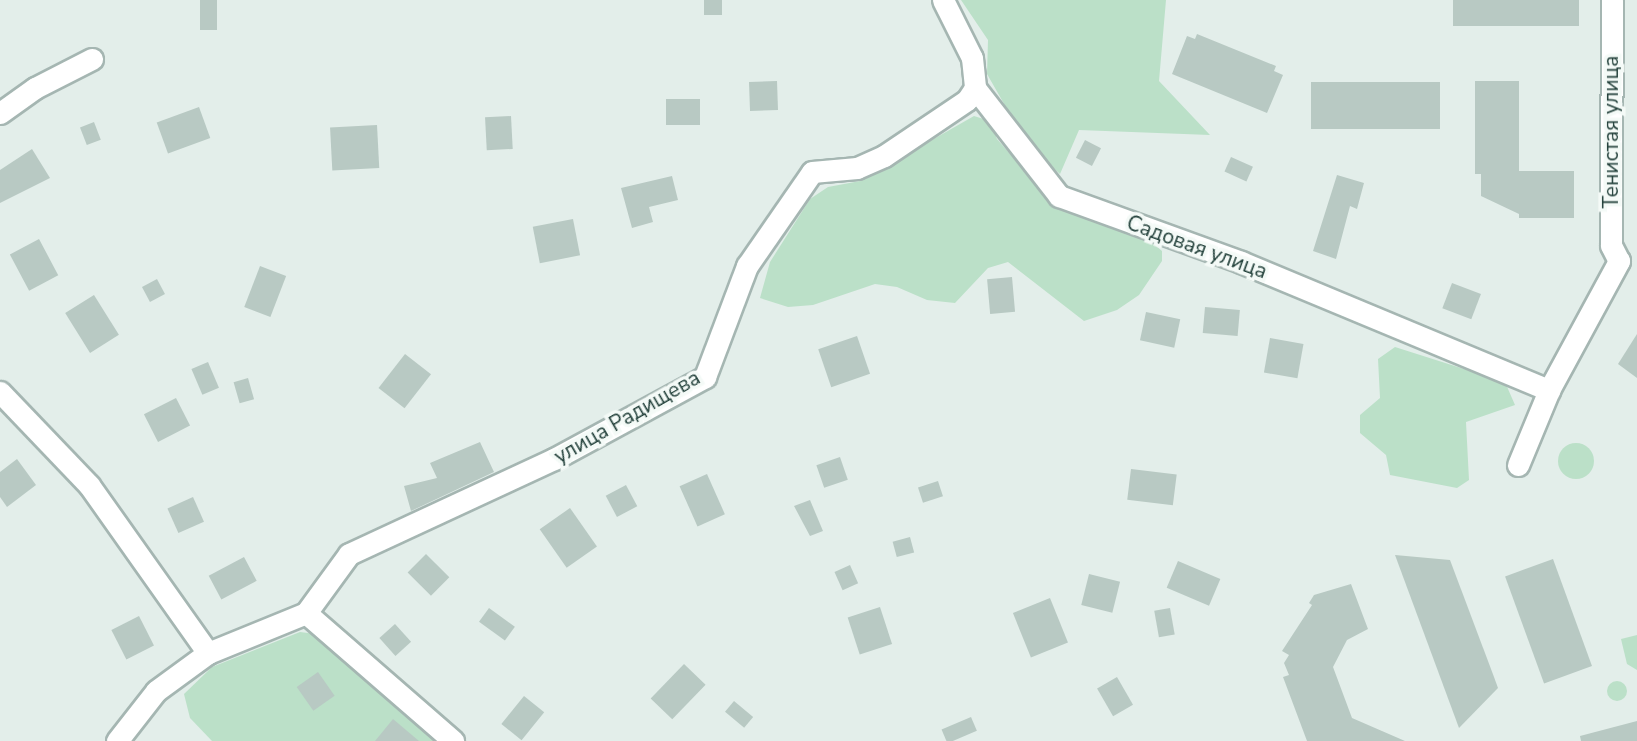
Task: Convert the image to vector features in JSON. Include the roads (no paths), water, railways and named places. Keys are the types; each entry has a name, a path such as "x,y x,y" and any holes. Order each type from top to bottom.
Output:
{"street":[{"name":"Садовая улица","path":"943,0 972,58 975,88 1059,196 1241,262 1549,390"},
{"name":"Тенистая улица","path":"1549,390 1619,261 1611,245 1612,0"},
{"path":"0,113 35,88 92,58"},
{"name":"улица Радищева","path":"306,613 349,554 554,459 705,377 747,266 812,172 857,168 884,156 967,100 975,88"},
{"path":"1518,465 1549,390"},
{"path":"0,392 89,485 208,653"},
{"path":"117,741 156,691 208,653 306,613 453,741"}]}
